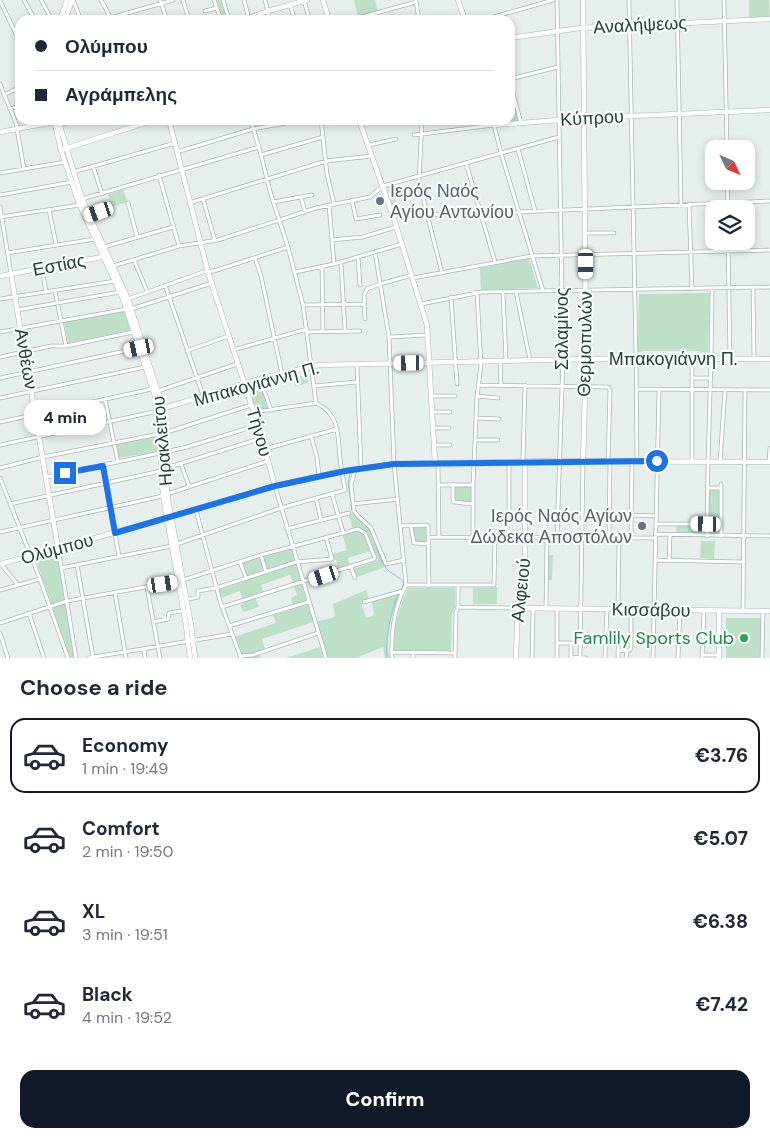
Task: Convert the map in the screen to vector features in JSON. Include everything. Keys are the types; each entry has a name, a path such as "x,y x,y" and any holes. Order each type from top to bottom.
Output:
{"street":[{"path":"24,0 32,15"},
{"path":"41,0 49,15"},
{"path":"62,15 67,0"},
{"path":"67,15 73,0"},
{"path":"73,0 79,15"},
{"path":"101,0 109,15"},
{"path":"123,15 160,2 172,0"},
{"path":"183,0 188,15"},
{"path":"214,0 219,15"},
{"path":"223,0 228,15"},
{"path":"244,0 246,15"},
{"path":"265,0 269,15"},
{"path":"258,15 306,0 309,15"},
{"path":"323,0 328,15"},
{"path":"458,0 463,15"},
{"path":"500,15 553,0"},
{"name":"Σαλαμίνος","path":"557,0 563,291 563,360 557,538"},
{"name":"Θερμοπυλών","path":"580,658 586,359 583,0"},
{"path":"629,0 636,358 631,538"},
{"path":"676,0 681,204"},
{"path":"724,0 727,140"},
{"path":"0,1 15,32"},
{"path":"368,15 416,1 418,15"},
{"path":"160,2 165,15"},
{"path":"290,5 293,15"},
{"path":"205,11 217,8"},
{"name":"Αναλήψεως","path":"515,37 583,28 770,19"},
{"path":"515,79 558,68"},
{"path":"0,84 15,124"},
{"path":"4,95 15,90"},
{"path":"515,100 521,123"},
{"path":"11,110 15,108"},
{"name":"Κύπρου","path":"515,123 770,110"},
{"path":"15,125 24,169"},
{"path":"0,132 36,125"},
{"name":"Ηρακλείτου","path":"57,125 65,162 80,205 95,239 113,266 128,299 133,332 160,410"},
{"path":"63,149 137,125"},
{"name":"Τήνου","path":"171,125 189,203 208,272 262,438 296,562 326,658"},
{"path":"252,125 303,305 316,403"},
{"path":"177,152 253,129 275,125"},
{"path":"322,125 327,174 334,204"},
{"path":"362,125 422,304 429,335 431,396 438,485 439,537"},
{"path":"421,125 418,176 426,215 442,273"},
{"name":"Κύπρου","path":"414,135 475,125"},
{"path":"494,125 531,256 543,291"},
{"path":"262,155 323,137"},
{"path":"113,266 179,246 215,241 329,205 372,196 383,186 559,137"},
{"path":"369,145 396,139"},
{"path":"73,172 175,143"},
{"path":"82,199 259,147"},
{"path":"518,148 535,211"},
{"name":"Ηρακλείτου","path":"63,149 82,199 104,248 105,256 115,281 129,309 158,390 165,495 195,658"},
{"path":"189,203 326,161 372,156"},
{"path":"0,173 65,162"},
{"path":"466,163 495,262"},
{"path":"93,166 102,194"},
{"path":"159,175 179,246"},
{"path":"0,195 72,182"},
{"path":"273,202 312,195"},
{"path":"301,197 305,212"},
{"path":"203,199 215,241"},
{"path":"352,200 356,219 380,215"},
{"path":"755,201 770,201"},
{"path":"128,203 137,237"},
{"path":"393,216 705,203"},
{"path":"689,204 692,289"},
{"path":"1,217 80,205"},
{"path":"329,205 334,264"},
{"name":"Ανθέων","path":"0,207 76,658"},
{"path":"89,215 110,208"},
{"path":"49,210 56,244"},
{"path":"104,248 173,227"},
{"path":"332,240 356,238 396,227"},
{"path":"586,233 614,233"},
{"path":"7,253 95,239"},
{"path":"295,272 334,264 402,244"},
{"path":"128,299 165,285 288,247"},
{"path":"365,319 364,293 366,290 380,284 495,262 531,256 562,254 770,250"},
{"path":"728,251 730,359"},
{"path":"375,252 389,337 394,464 406,579 392,624 392,658"},
{"name":"Εστίας","path":"0,276 105,256"},
{"path":"358,257 360,285"},
{"path":"255,258 282,374"},
{"path":"134,260 147,291"},
{"path":"341,262 344,331"},
{"path":"322,267 323,332"},
{"path":"42,269 46,292"},
{"path":"0,299 115,281"},
{"path":"0,332 129,309 212,283"},
{"path":"165,285 204,398"},
{"path":"753,288 754,359"},
{"path":"422,304 477,292 770,288"},
{"path":"706,536 707,461 712,358 712,289"},
{"path":"55,291 66,346"},
{"path":"17,310 120,292"},
{"path":"473,538 477,396 481,362 477,292"},
{"path":"503,292 506,361"},
{"path":"516,292 530,360"},
{"path":"452,297 456,384"},
{"path":"303,305 364,304"},
{"path":"232,350 307,330 323,332 360,331"},
{"path":"0,357 133,332"},
{"path":"389,337 429,335"},
{"path":"187,352 228,336"},
{"path":"0,378 139,348"},
{"name":"Μπακογιάννη Π.","path":"0,444 160,410 204,398 260,379 312,366 636,358 770,360"},
{"path":"692,358 692,461"},
{"path":"500,361 501,384"},
{"path":"158,390 237,364"},
{"path":"357,365 361,468"},
{"path":"0,398 145,367"},
{"path":"692,378 711,378"},
{"path":"260,379 271,410"},
{"path":"314,386 357,382"},
{"path":"478,385 525,384 609,387 609,538"},
{"name":"Αλφειού","path":"516,658 518,594 525,563 525,384"},
{"path":"0,422 152,389"},
{"path":"636,389 770,390"},
{"path":"653,658 659,390"},
{"path":"720,462 725,390"},
{"path":"743,611 745,390"},
{"path":"431,396 455,396"},
{"path":"477,396 498,398"},
{"path":"105,399 118,462"},
{"path":"61,568 174,545 201,534 345,490 337,429 330,412 316,403 254,412"},
{"path":"0,468 42,457 162,433 251,405"},
{"path":"432,412 450,412"},
{"path":"476,418 499,419"},
{"path":"46,477 163,453 258,425"},
{"path":"433,428 449,428"},
{"path":"265,448 337,429"},
{"path":"311,436 317,456 319,476"},
{"path":"10,504 163,470 262,438"},
{"path":"476,440 498,440"},
{"path":"434,445 450,445"},
{"path":"404,560 386,564 372,529 356,514 350,485 355,469 394,464 475,462 770,462 770,448"},
{"path":"0,532 19,526 165,495 268,462"},
{"path":"509,462 509,522"},
{"path":"181,464 189,486"},
{"path":"103,466 119,556"},
{"name":"Ολύμπου","path":"0,564 169,518 275,486 355,469"},
{"path":"0,478 40,578 68,658"},
{"path":"453,484 454,502 473,504"},
{"path":"438,485 473,485"},
{"path":"707,488 721,486 721,536"},
{"path":"0,491 5,490"},
{"path":"332,494 343,532"},
{"path":"316,498 321,520"},
{"path":"353,504 398,500"},
{"path":"196,510 216,588 240,657 253,655 318,633"},
{"path":"287,529 350,512"},
{"path":"631,515 656,516"},
{"path":"656,524 706,524"},
{"path":"401,526 428,526 429,586"},
{"path":"411,526 414,543 428,544"},
{"path":"0,623 66,601 181,581 326,536 358,529 363,531 374,559 303,583 222,607"},
{"path":"428,537 631,538 670,535 770,536"},
{"path":"670,535 671,560"},
{"path":"189,599 198,597 198,591 216,588 296,562 332,559 326,536"},
{"path":"406,584 429,586 494,585 495,538"},
{"path":"546,609 547,538"},
{"path":"618,610 619,538"},
{"path":"261,555 266,572"},
{"path":"655,560 744,562"},
{"path":"240,562 246,578"},
{"path":"0,564 18,585"},
{"path":"77,564 93,657"},
{"path":"351,567 355,578"},
{"path":"0,590 40,578"},
{"path":"392,652 455,656 458,586"},
{"path":"147,587 160,658"},
{"path":"364,602 401,592"},
{"path":"115,593 126,658"},
{"path":"229,626 308,602"},
{"path":"710,604 710,611"},
{"name":"Κισσάβου","path":"458,607 770,611"},
{"path":"532,658 533,608"},
{"path":"557,609 557,658"},
{"path":"605,658 607,610"},
{"path":"626,658 627,651 631,648 631,610"},
{"path":"678,658 680,610"},
{"path":"153,622 168,619 169,613 181,611"},
{"path":"704,611 702,656 719,656 719,611"},
{"path":"762,658 763,611"},
{"path":"29,613 44,658"},
{"path":"0,633 8,658"},
{"path":"88,658 232,634"},
{"path":"618,658 619,639 631,639"},
{"name":"Ηρακλείτου","path":"190,658 191,641"},
{"path":"557,643 581,644"},
{"path":"570,643 571,658 586,658"},
{"path":"144,649 145,658"},
{"path":"618,651 627,651"},
{"path":"413,652 413,658"}],"green space":[{"path":"216,0 221,0 226,15 220,15"},
{"path":"354,0 375,0 378,11 358,15"},
{"path":"749,0 769,0 770,17 749,18"},
{"path":"515,107 519,121 515,121"},
{"path":"253,125 269,125 254,128"},
{"path":"391,186 399,213 394,213 387,187"},
{"path":"123,189 127,201 110,207 109,196 107,195"},
{"path":"529,258 538,288 481,290 480,268"},
{"path":"710,293 708,353 697,351 638,352 639,294"},
{"path":"125,310 131,330 68,343 64,321"},
{"path":"307,375 308,383 295,386 293,377"},
{"path":"260,382 269,409 255,411 246,386"},
{"path":"157,434 159,451 119,458 116,443"},
{"path":"455,486 473,487 472,503 455,502"},
{"path":"709,489 719,490 719,535 709,535"},
{"path":"354,513 370,529 385,567 357,577 354,569 378,560 373,550 348,558 350,568 339,571 333,554 347,550 342,534 353,531 349,516"},
{"path":"677,525 705,526 705,532 676,532"},
{"path":"426,527 427,543 414,543 414,528"},
{"path":"701,541 715,541 714,559 700,558"},
{"path":"291,547 313,622 262,639 265,650 259,652 261,658 242,658 234,637 276,623 273,615 294,609 291,598 297,595 290,575 261,585 264,594 255,597 259,607 243,612 240,605 244,603 240,591 218,599 215,591 248,580 243,563"},
{"path":"57,551 74,658 70,658 35,557"},
{"path":"548,555 553,555 552,580 547,580"},
{"path":"497,587 497,604 473,604 473,588"},
{"path":"408,588 455,588 451,651 394,650 397,618"},
{"path":"366,590 369,599 361,602 366,618 374,615 372,602 399,594 388,635 390,658 385,658 383,647 356,658 327,658 316,622 335,617 333,604"},
{"name":"Famlily Sports Club","path":"726,618 762,618 761,658 726,658"},
{"path":"320,647 323,658 286,658"}],"waterway":[{"path":"350,473 348,483 352,511 374,537 383,564 404,583 401,590"},
{"path":"387,658 389,625 393,607 399,593"}],"place":[{"name":"Ιερός Ναός Αγίου Αντωνίου","path":"380,201"},
{"name":"Ιερός Ναός Αγίων Δώδεκα Αποστόλων","path":"642,526"},
{"name":"Famlily Sports Club","path":"744,638"}],"route":[{"path":"65,473 103,466 115,533 275,486 345,471 394,464 657,461"}]}
